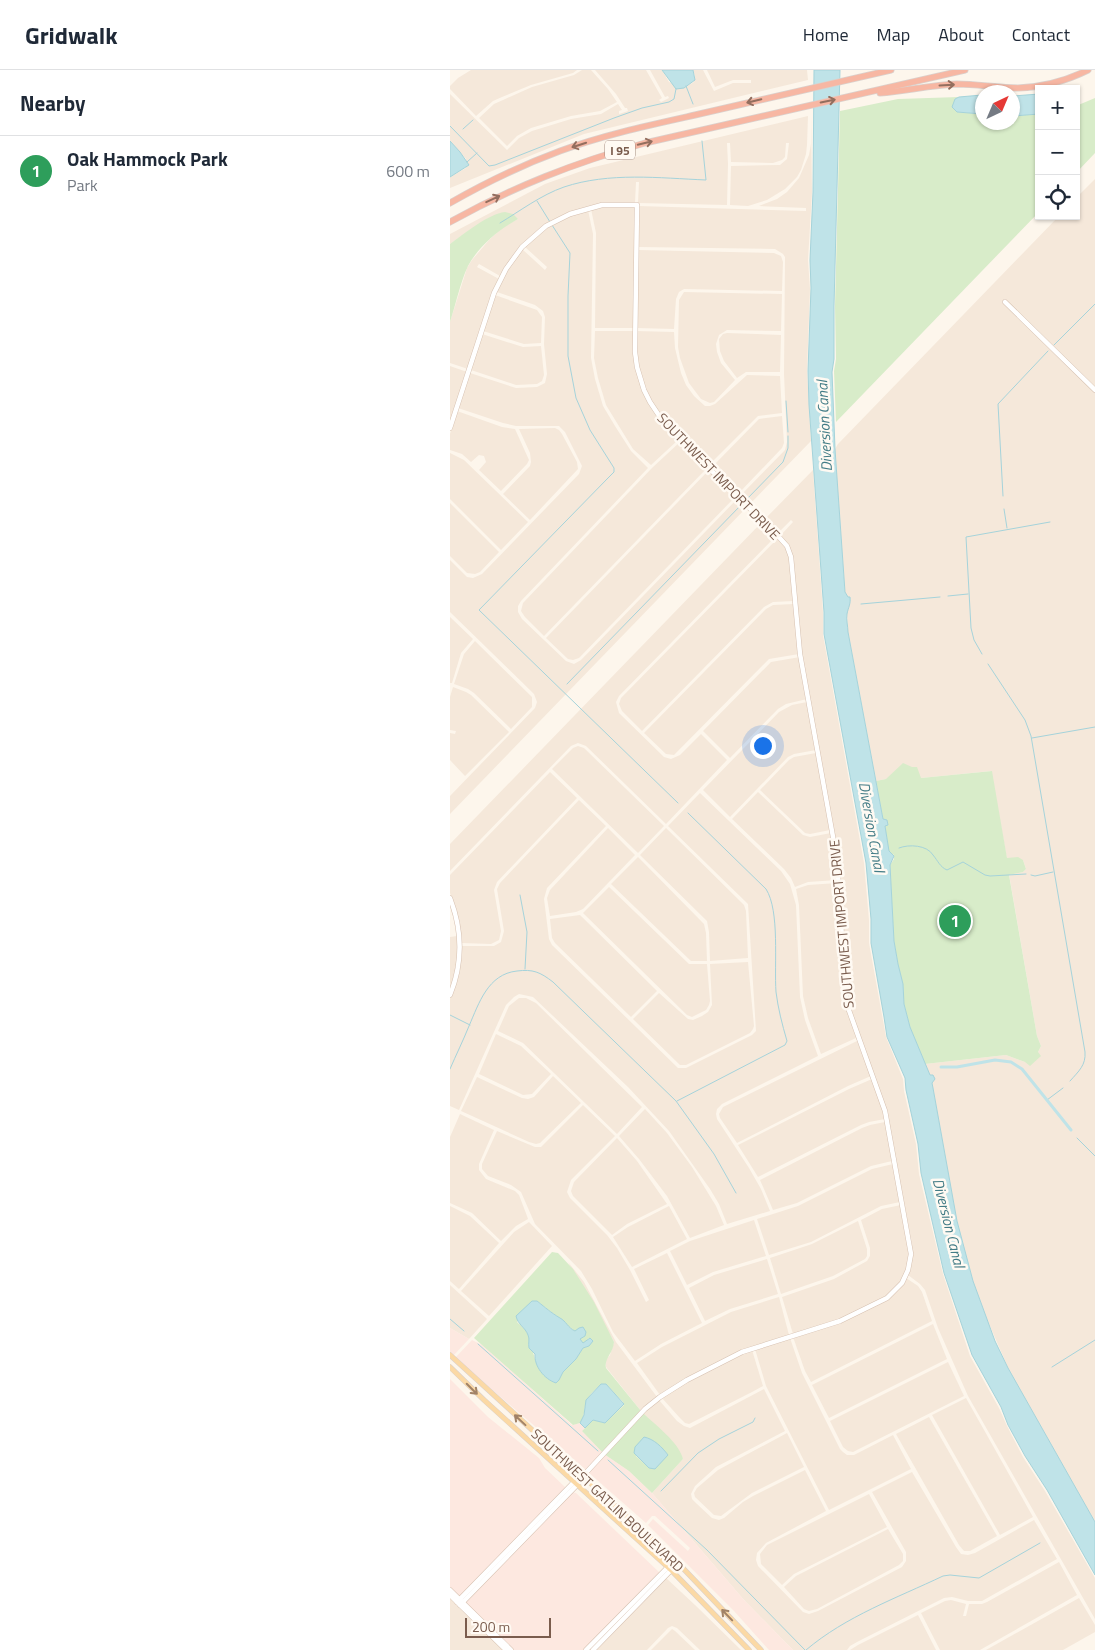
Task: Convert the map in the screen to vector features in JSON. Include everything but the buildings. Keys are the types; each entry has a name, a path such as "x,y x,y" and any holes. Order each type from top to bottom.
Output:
{"highway":[{"name":"I 95","path":"450,203 518,168 577,146 642,127 889,70"},
{"name":"I 95","path":"450,222 524,184 601,155 645,143 965,70"},
{"path":"863,93 958,84 1017,88 1038,86 1070,78 1088,70"}],"main road":[{"name":"SOUTHWEST GATLIN BOULEVARD","path":"450,1355 676,1562 761,1650"},
{"name":"SOUTHWEST GATLIN BOULEVARD","path":"450,1367 670,1568 749,1650"}],"street":[{"name":"SOUTHWEST IMPORT DRIVE","path":"450,428 501,278 522,247 546,226 580,210 596,207 637,205 635,352 637,367 644,390 653,408 666,426 778,536 787,546 791,557 800,654 837,859 846,1002 885,1111 911,1254 908,1270 902,1283 887,1298 840,1321 742,1352 687,1380 660,1397 645,1409 582,1477 460,1602"},
{"path":"1005,302 1095,390"},
{"path":"450,898 458,926 460,945 457,970 450,995"},
{"path":"586,1650 676,1562"},
{"path":"594,1650 670,1568"},
{"path":"450,1590 506,1650"},
{"path":"450,1595 511,1650"}],"shaded area":[{"path":"471,70 577,70 573,73 531,85 493,101 476,116 450,89 450,86 458,78"},
{"path":"582,70 591,70 617,102 600,111 571,116 531,128 517,136 507,146 479,118 494,104 532,87 574,75"},
{"path":"595,70 646,70 662,98 659,100 661,102 669,98 668,96 665,97 650,70 662,70 669,82 684,88 694,82 693,70 703,70 714,91 733,83 751,83 751,80 733,80 715,87 707,70 807,70 808,80 584,134 450,188 450,177 466,168 466,159 450,141 450,94 507,150 519,138 532,131 571,119 601,114 618,104 622,110 619,111 619,114 628,111"},
{"path":"811,115 812,193 808,260 810,289 807,371 811,441 749,505 740,496 785,450 787,442 784,374 785,257 775,249 638,247 638,206 806,211 806,208 759,206 777,199 787,192 799,178 809,155"},
{"path":"808,116 806,154 801,170 785,189 767,200 748,206 730,205 731,166 780,165 787,159 789,143 786,143 785,157 773,163 731,162 730,143 727,143 727,205 638,203 639,182 636,182 635,203 590,206 555,219 520,247 500,276 479,264 477,267 499,279 468,369 450,363 450,322 467,268 489,240 503,227 518,219 501,213 487,219 450,244 450,234 545,184 590,168"},
{"path":"1095,179 1095,1522 1008,1368 984,1312 973,1281 957,1221 932,1083 935,1079 930,1075 925,1064 1006,1055 1025,1062 1038,1052 1041,1046 1037,1036 1009,874 1023,872 1026,869 1023,860 1007,859 991,771 876,781 848,632 848,597 845,592 835,449 1055,220 1080,220 1080,194"},
{"path":"635,206 633,328 595,328 596,233 591,209"},
{"path":"588,210 593,234 591,358 595,379 603,406 631,451 648,468 521,601 518,606 518,612 522,619 566,661 574,664 581,660 738,498 747,507 450,814 450,796 535,708 537,702 534,694 450,612 450,560 467,577 473,578 482,574 579,474 582,466 565,432 559,426 516,426 458,408 470,373 516,388 537,387 545,383 547,374 544,344 545,317 543,311 535,305 497,292 507,270 522,249 545,270 547,267 525,247 547,228 571,215"},
{"path":"638,250 774,253 781,256 783,262 782,291 684,289 679,292 676,299 674,329 636,328"},
{"path":"684,292 782,294 781,331 727,330 719,335 716,344 717,352 721,363 735,380 714,402 710,403 701,399 689,383 680,358 678,347 679,300"},
{"path":"495,295 537,310 542,317 541,343 524,344 483,331"},
{"path":"595,331 633,331 633,352 648,403 665,427 678,440 651,465 633,449 606,405 594,358"},
{"path":"636,331 674,332 675,348 686,385 705,406 715,404 747,375 780,376 782,413 758,416 709,465 668,425 651,401 638,366"},
{"path":"482,334 523,347 541,346 544,375 542,381 537,384 516,385 471,370"},
{"path":"723,334 781,335 780,372 746,372 737,378 724,361 720,351 719,339"},
{"path":"450,366 467,372 450,423"},
{"path":"457,411 502,427 515,429 529,460 501,491 479,470 486,462 484,456 479,455 471,462 462,454 450,450 450,434"},
{"path":"782,416 784,443 782,448 738,494 711,468 759,419"},
{"path":"555,428 562,434 577,462 578,469 530,520 503,494 530,466 531,462 530,453 519,429"},
{"path":"680,442 707,468 544,636 521,611 523,603 652,468"},
{"path":"450,453 464,460 528,522 501,550 450,499"},
{"path":"709,470 736,496 579,658 568,659 546,638"},
{"path":"813,470 823,635 864,863 869,943 886,1037 903,1079 916,1144 919,1174 943,1274 970,1356 999,1408 1023,1457 1045,1491 1095,1578 1095,1619 968,1396 938,1328 925,1290 908,1275 912,1262 912,1243 884,1102 847,1002 840,880 802,654 792,557 780,536 793,522 791,520 778,533 765,519"},
{"path":"450,503 499,552 480,572 475,574 467,573 450,556"},
{"path":"762,522 776,536 619,696 616,702 619,713 664,757 671,759 680,755 701,734 727,760 666,824 586,746 578,743 571,746 450,871 450,844"},
{"path":"778,538 786,547 789,558 794,601 773,602 764,607 642,731 622,711 619,704 621,698"},
{"path":"794,604 799,654 769,659 674,755 666,754 644,733 766,609 773,605"},
{"path":"450,617 473,639 461,653 452,683 450,683"},
{"path":"475,641 532,697 532,707 511,729 474,693 454,684 464,654"},
{"path":"800,657 807,699 786,704 778,709 730,758 703,731 771,662"},
{"path":"453,687 471,695 509,732 465,776 450,760 450,733 455,734 456,731 450,730 450,697"},
{"path":"807,702 816,750 788,757 730,817 703,790 779,712 792,705"},
{"path":"578,746 584,748 664,826 638,853 552,769 573,748"},
{"path":"816,753 830,830 810,834 805,833 760,790 789,760 794,757"},
{"path":"550,772 577,798 497,882 494,890 501,931 499,940 491,944 461,943 456,909 450,893 450,875"},
{"path":"758,792 803,835 810,837 831,833 837,880 808,882 795,887 784,869 732,819"},
{"path":"700,793 781,871 790,884 796,905 800,997 805,1020 818,1056 722,1104 717,1109 717,1119 749,1168 761,1189 770,1211 727,1224 719,1204 710,1189 669,1131 628,1087 533,997 519,994 506,1005 459,1110 450,1106 450,999 454,988 461,946 494,946 501,942 504,931 497,889 500,883 579,800 606,826 547,888 544,899 549,939 552,945 678,1068 686,1068 752,1035 756,1031 748,904 668,826"},
{"path":"608,828 635,855 583,909 550,916 547,898 550,890"},
{"path":"666,828 744,905 746,911 748,958 710,961 707,921 640,855"},
{"path":"638,857 704,924 707,961 691,961 611,884"},
{"path":"837,883 844,1002 856,1038 821,1054 808,1018 803,996 799,905 796,889 808,885"},
{"path":"609,887 689,964 707,964 710,1001 706,1010 692,1017 687,1015 583,913"},
{"path":"580,915 657,991 631,1017 552,938 550,919"},
{"path":"457,936 457,962 451,987 450,937"},
{"path":"748,962 753,1029 750,1033 686,1065 680,1065 633,1019 659,993 688,1019 693,1020 702,1016 708,1012 712,1005 710,964"},
{"path":"519,998 526,998 536,1003 642,1107 617,1134 523,1043 498,1031 509,1006"},
{"path":"496,1034 521,1046 551,1074 532,1094 523,1095 479,1074"},
{"path":"857,1041 871,1076 737,1143 720,1118 719,1114 723,1107"},
{"path":"553,1076 581,1103 540,1143 529,1142 461,1111 477,1077 528,1099 534,1097"},
{"path":"872,1079 885,1119 861,1125 758,1177 738,1145"},
{"path":"583,1105 615,1136 571,1180 567,1192 570,1198 607,1235 617,1248 646,1302 649,1300 634,1269 667,1253 702,1323 661,1344 635,1361 613,1332 581,1271 535,1224 521,1192 511,1185 488,1176 482,1169 482,1164 497,1131 535,1147 541,1147"},
{"path":"645,1109 667,1133 692,1167 716,1206 724,1225 690,1238 667,1196 619,1136"},
{"path":"460,1114 494,1130 479,1164 479,1170 486,1179 515,1191 519,1195 528,1219 516,1226 501,1241 472,1213 450,1203 450,1137"},
{"path":"885,1122 892,1161 871,1166 797,1203 773,1210 760,1180 862,1128"},
{"path":"617,1138 637,1161 667,1204 627,1224 612,1235 573,1196 571,1191 574,1182"},
{"path":"893,1164 900,1202 881,1206 811,1242 769,1255 757,1219 798,1206 872,1169"},
{"path":"901,1205 909,1244 909,1262 901,1282 886,1297 840,1320 793,1334 782,1297 834,1279 867,1261 870,1256 870,1248 861,1220 882,1209"},
{"path":"450,1206 470,1216 499,1243 459,1289 450,1281"},
{"path":"669,1206 687,1239 632,1267 613,1237"},
{"path":"754,1220 766,1256 713,1272 687,1285 670,1251 690,1241"},
{"path":"858,1221 867,1249 865,1259 833,1276 781,1294 770,1258 812,1244"},
{"path":"529,1222 552,1246 489,1316 461,1291 514,1232"},
{"path":"767,1259 778,1294 730,1309 705,1321 689,1288 714,1275"},
{"path":"568,1262 584,1282 616,1342 657,1397 641,1411 606,1367 606,1360 610,1355 614,1342"},
{"path":"906,1278 918,1286 922,1292 932,1321 811,1382 793,1337 841,1323 887,1300 899,1290"},
{"path":"450,1285 487,1319 469,1339 450,1328"},
{"path":"779,1297 789,1335 742,1350 660,1395 637,1363 662,1347 731,1312"},
{"path":"933,1324 947,1359 829,1418 812,1385"},
{"path":"450,1328 469,1339 453,1356 450,1353"},
{"path":"790,1338 802,1373 840,1449 847,1455 854,1455 893,1435 911,1469 829,1510 766,1386 755,1349"},
{"path":"472,1340 482,1345 572,1425 582,1424 585,1428 582,1431 602,1452 586,1470 455,1358"},
{"path":"752,1350 763,1386 752,1392 689,1424 685,1423 662,1398 688,1381"},
{"path":"948,1362 964,1396 853,1452 843,1447 830,1421"},
{"path":"450,1379 488,1417 539,1458 545,1468 565,1487 460,1597 450,1588"},
{"path":"764,1389 785,1431 716,1467 695,1486 691,1494 692,1499 712,1518 719,1520 753,1496 805,1470 826,1511 766,1543 757,1553 756,1560 758,1566 803,1612 809,1614 818,1611 902,1567 906,1561 906,1552 872,1492 912,1472 961,1554 975,1553 1034,1520 1057,1559 982,1601 968,1601 952,1597 944,1598 857,1642 847,1650 793,1650 744,1600 652,1493 683,1459 643,1413 659,1400 677,1421 690,1428"},
{"path":"966,1398 1033,1517 1000,1535 932,1415"},
{"path":"929,1417 997,1536 970,1551 964,1551 959,1545 896,1434"},
{"path":"787,1433 804,1467 752,1493 721,1516 714,1515 695,1497 694,1493 697,1488 718,1470"},
{"path":"604,1454 629,1471 652,1493 744,1600 793,1650 769,1650 734,1611 648,1525 653,1519 688,1551 690,1548 655,1516 652,1516 646,1523 588,1472"},
{"path":"572,1492 576,1493 660,1573 584,1650 514,1650 465,1602"},
{"path":"869,1494 887,1527 794,1574 782,1585 761,1564 760,1554 767,1545"},
{"path":"888,1529 903,1554 903,1561 899,1565 817,1609 809,1611 804,1609 784,1587 796,1576"},
{"path":"1059,1562 1077,1595 980,1650 940,1650 921,1613 951,1600 966,1604 963,1616 966,1616 969,1604 987,1602"},
{"path":"666,1578 741,1650 700,1650 677,1628 672,1626 647,1650 596,1650"},
{"path":"450,1598 503,1650 450,1650"},
{"path":"1079,1598 1095,1625 1095,1632 1063,1650 986,1650"},
{"path":"918,1615 936,1650 850,1650 858,1645"},
{"path":"672,1629 675,1631 695,1650 651,1650"}],"green space":[{"path":"959,97 955,99 957,112 975,113 975,130 1020,130 1020,115 1035,114 1035,216 836,422 834,371 836,359 835,306 840,111 898,99"},
{"path":"1095,98 1095,153 1080,169 1080,130 1080,104"},
{"path":"505,212 513,214 518,219 490,239 472,259 463,279 450,322 450,244 484,220"},
{"path":"903,763 917,767 921,778 992,771 1007,858 1018,857 1023,860 1026,869 1023,872 1009,875 1037,1036 1041,1046 1038,1052 1041,1056 1030,1066 1025,1062 1006,1055 925,1064 910,1027 904,1004 903,984 894,941 890,865 894,855 889,852 885,826 888,825 887,820 883,819 876,781 886,779"},
{"path":"552,1252 558,1253 573,1269 594,1302 614,1342 606,1361 606,1368 641,1411 602,1452 582,1431 593,1420 605,1423 624,1405 606,1384 601,1384 590,1396 586,1403 582,1420 580,1423 573,1425 474,1338","holes":["537,1301 575,1332 584,1344 589,1338 589,1346 583,1348 576,1359 563,1372 539,1367 528,1334 517,1322"]},
{"path":"643,1413 672,1440 683,1459 652,1493 629,1471 604,1454","holes":["650,1439 668,1455 649,1468 636,1456"]}],"water":[{"path":"662,70 693,70 695,80 684,88 676,89"},
{"name":"Diversion Canal","path":"814,70 840,70 834,359 832,372 835,449 845,592 850,597 847,616 848,632 883,819 887,820 888,825 885,826 889,851 894,856 890,865 894,941 903,984 904,1004 910,1027 930,1075 933,1075 935,1079 932,1083 957,1221 973,1281 995,1341 1008,1368 1095,1522 1095,1575 1047,1490 1025,1456 1008,1425 1001,1407 972,1355 944,1273 921,1173 918,1144 905,1078 887,1037 871,943 866,863 824,634 808,371"},
{"path":"1035,94 1035,114 1020,115 1020,95"},
{"path":"975,96 975,113 957,112 952,107 955,99"},
{"path":"450,141 469,165 450,177"},
{"path":"532,1301 537,1301 575,1331 583,1327 586,1332 585,1336 580,1339 583,1343 590,1338 593,1341 589,1346 583,1348 556,1383 541,1372 538,1367 535,1354 529,1348 528,1335 518,1322 516,1316"},
{"path":"601,1384 606,1384 624,1404 605,1423 593,1420 585,1428 580,1423 584,1415 586,1400"},
{"path":"644,1437 658,1444 668,1455 655,1469 649,1468 634,1453 635,1447"}],"waterway":[{"path":"686,86 693,104"},
{"path":"450,126 489,166 642,108 669,102 674,99 676,89"},
{"path":"463,129 473,120"},
{"path":"500,223 547,194 581,182 634,177 706,180 702,141"},
{"path":"467,162 477,153"},
{"path":"537,201 550,222"},
{"path":"552,225 570,253 568,356 576,398 590,430 614,468 614,472 479,610 678,803"},
{"path":"1054,345 1095,304"},
{"path":"1003,496 998,404 1048,351"},
{"path":"786,401 788,432"},
{"path":"746,500 783,462 788,448 788,436"},
{"path":"567,684 742,504"},
{"path":"1004,509 1007,528"},
{"path":"982,654 974,640 971,628 966,537 1050,522"},
{"path":"948,596 968,594"},
{"path":"861,604 940,597"},
{"path":"988,664 1025,720 1031,736 1085,1052 1083,1064 1070,1081"},
{"path":"1032,738 1095,727"},
{"path":"677,1101 785,1045 787,1041 776,992 775,924 773,910 766,889 688,813"},
{"path":"899,848 913,846 927,849 941,866 947,870 963,862 990,876 1026,874"},
{"path":"1031,875 1035,876 1053,872"},
{"path":"520,895 527,932 525,969"},
{"path":"450,1069 481,999 492,984 507,973 528,970 540,974 553,982 676,1101 714,1154 736,1193"},
{"path":"450,1015 470,1025"},
{"path":"941,1067 957,1067 995,1060 1011,1062 1022,1069 1071,1130"},
{"path":"1047,1100 1063,1088"},
{"path":"1077,1138 1095,1156"},
{"path":"450,1319 464,1331"},
{"path":"1052,1367 1095,1340"},
{"path":"478,1344 598,1451"},
{"path":"661,1491 698,1453 719,1439 753,1422 755,1418"},
{"path":"608,1460 707,1550 805,1650"},
{"path":"806,1650 838,1627 890,1600 943,1576 979,1578 1040,1543"}],"place":[{"name":"Oak Hammock Park","path":"955,921"}]}
